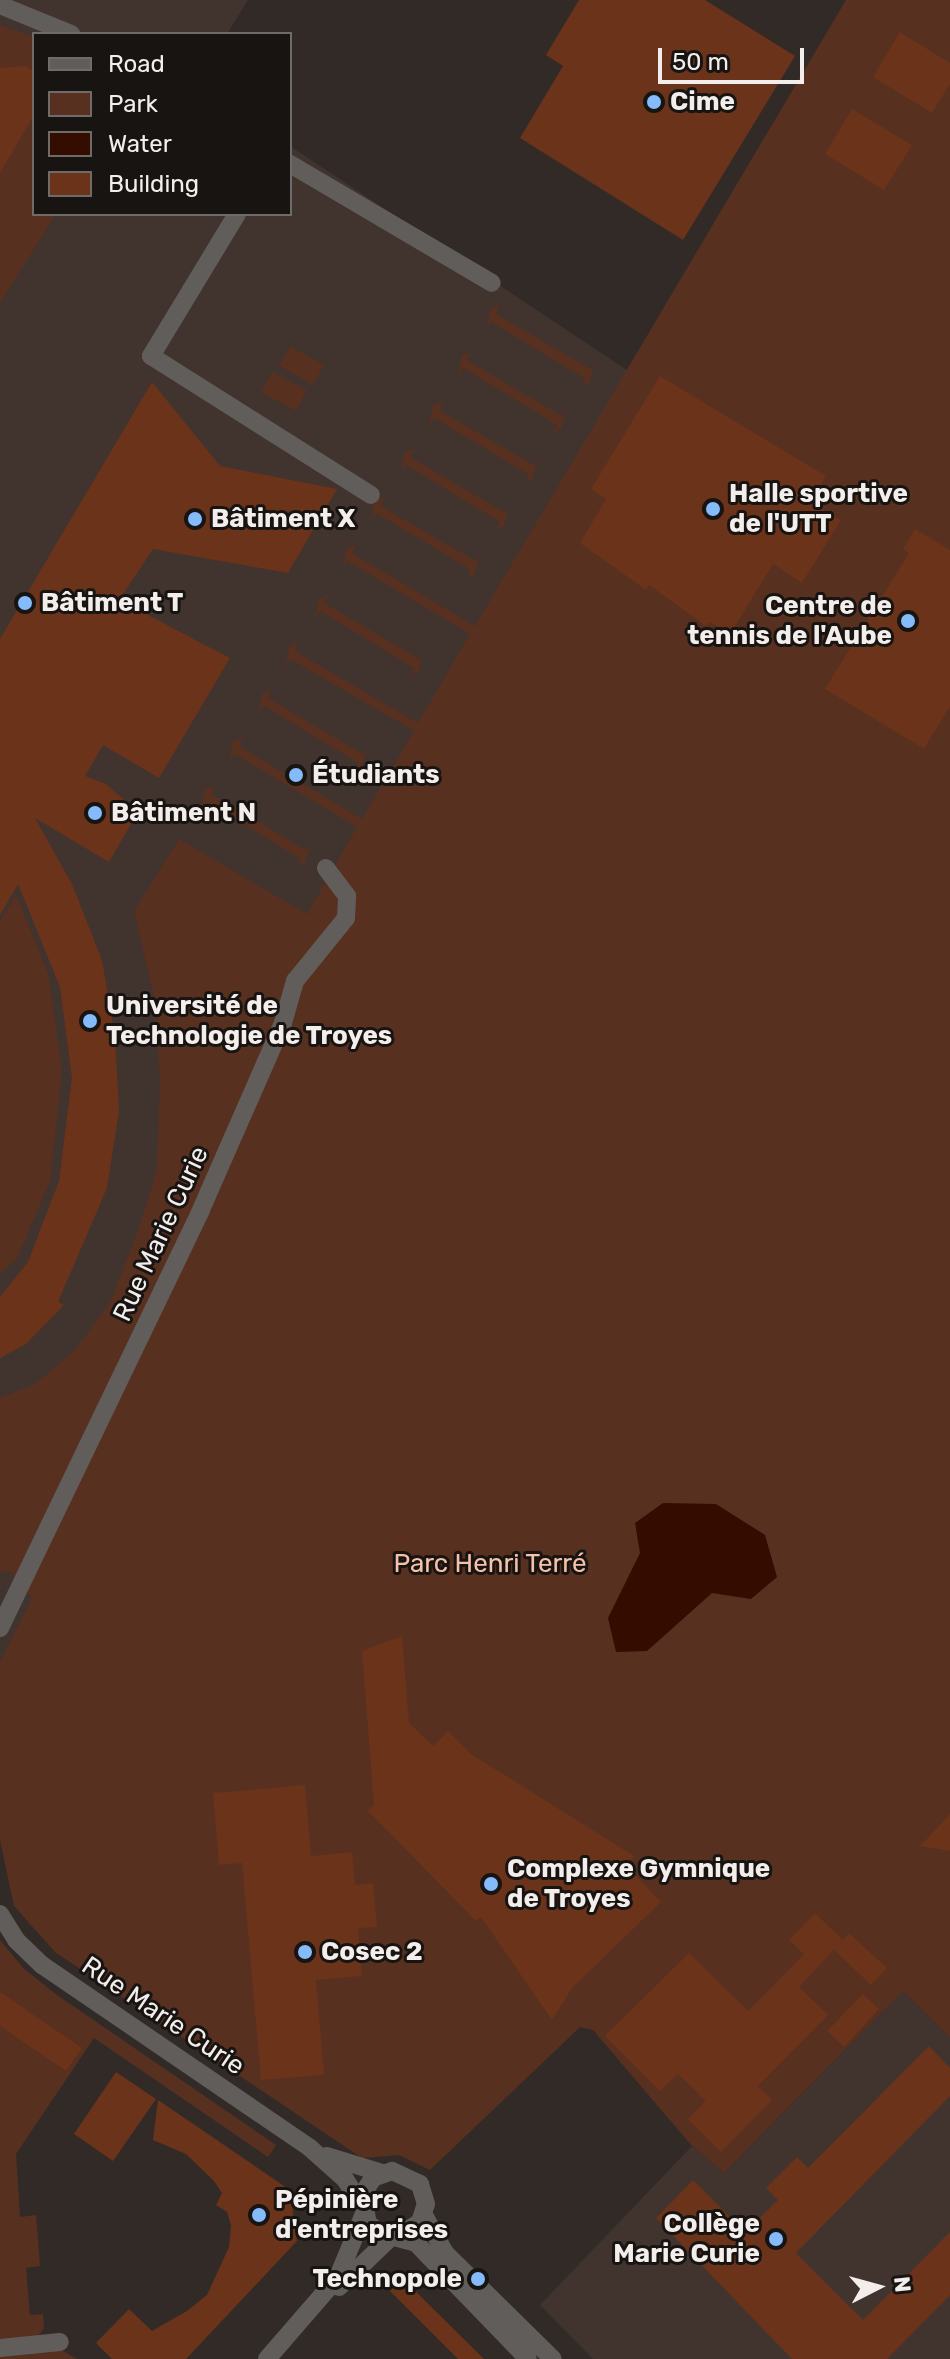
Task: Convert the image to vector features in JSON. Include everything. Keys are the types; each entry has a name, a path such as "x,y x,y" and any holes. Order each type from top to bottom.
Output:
{"street":[{"path":"2,6 66,32"},
{"path":"292,165 492,283"},
{"path":"236,216 151,356 371,495"},
{"name":"Rue Marie Curie","path":"0,1628 200,1212 283,1023 295,981 346,918 347,896 326,868"},
{"name":"Rue Marie Curie","path":"0,1914 16,1940 42,1965 310,2148 345,2179 362,2210"},
{"name":"Rue Marie Curie","path":"310,2148 382,2173"},
{"path":"313,2309 342,2269 362,2210 366,2186 382,2173 403,2172 420,2184 424,2215 445,2253 553,2359"},
{"path":"362,2210 375,2230 416,2243 528,2359"},
{"path":"267,2359 313,2309 424,2215"},
{"path":"0,2348 60,2342"}],"shaded area":[{"path":"0,0 248,0 228,32 32,32 32,216 292,216 292,147 639,378 0,1708"},
{"name":"Collège Marie Curie","path":"903,1991 950,2038 950,2359 593,2359 540,2305 692,2146 724,2173"}],"green space":[{"name":"Parc Henri Terré","path":"846,0 950,0 950,2038 903,1991 724,2173 692,2146 593,2030 580,2027 430,2170 399,2155 362,2158 55,1952 14,1906 0,1840 0,1662 32,1598 10,1571 0,1572 0,1398 35,1384 74,1351 110,1303 139,1228 157,1169 160,1081 155,1000 134,911 179,839 307,914 357,827 234,754 229,762 233,741 243,738 239,746 362,819 414,731 290,659 286,667 289,646 299,642 295,651 418,723 470,634 347,561 343,569 346,548 356,545 352,553 475,626"},
{"path":"0,25 32,36 32,216 55,216 0,303"},
{"path":"500,305 496,314 591,369 595,363 589,383 582,386 585,379 491,322 486,330 490,309"},
{"path":"290,346 324,365 313,385 279,366"},
{"path":"471,352 467,360 562,416 567,409 561,429 553,433 557,425 463,368 458,376 462,355"},
{"path":"272,372 307,390 296,411 261,392"},
{"path":"443,402 439,410 534,465 538,459 532,479 525,483 529,475 434,418 429,426 433,405"},
{"path":"415,449 410,457 506,513 510,506 504,526 497,530 500,522 406,465 401,473 405,452"},
{"path":"385,497 381,506 476,561 481,554 474,575 467,578 471,570 376,513 371,521 375,500"},
{"path":"329,595 324,603 420,659 424,652 418,672 411,676 414,668 320,611 315,619 319,598"},
{"path":"272,690 268,698 363,754 368,747 361,767 354,771 358,763 264,706 258,714 262,693"},
{"path":"215,786 211,794 306,850 311,843 305,863 297,867 301,859 207,802 201,810 205,789"},
{"path":"16,895 48,973 62,1070 50,1181 17,1259 0,1274 0,921"},
{"path":"0,1940 24,1969 57,1995 276,2145 268,2157 94,2038 16,2154 20,2217 36,2215 40,2266 26,2268 30,2315 43,2314 44,2328 38,2336 77,2359 0,2359"}],"water":[{"path":"663,1503 716,1504 765,1535 777,1577 751,1599 712,1593 647,1651 616,1652 608,1618 640,1553 635,1523"}],"building":[{"name":"Cime","path":"579,0 705,0 795,56 683,240 520,138 563,66 546,55"},
{"path":"900,32 950,63 950,84 932,113 873,77"},
{"path":"25,66 32,70 32,118 0,173 0,68"},
{"path":"852,109 912,145 884,190 825,154"},
{"name":"Halle sportive de l'UTT","path":"660,376 826,476 811,502 841,520 802,583 773,564 730,634 709,622 706,626 649,585 646,590 580,543 606,499 591,489"},
{"path":"152,382 220,466 337,489 288,573 153,549 119,600 230,658 159,778 103,745 85,776 106,784 138,812 109,862 35,818 72,884 102,960 115,1036 119,1111 107,1188 58,1302 64,1305 26,1344 0,1358 0,1297 28,1262 59,1181 72,1078 60,987 18,884 0,915 0,639"},
{"name":"Centre de tennis de l'Aube","path":"915,529 950,550 950,706 924,749 825,689 909,553 903,549"},
{"name":"Complexe Gymnique de Troyes","path":"402,1636 409,1723 433,1746 448,1731 471,1754 634,1856 626,1865 661,1902 572,1988 552,2020 481,1917 476,1921 368,1811 374,1805 362,1651"},
{"name":"Cosec 2","path":"305,1785 311,1856 352,1852 355,1885 373,1883 377,1927 358,1928 362,1976 316,1980 324,2075 261,2080 242,1863 219,1865 213,1793"},
{"path":"950,1814 950,1851 920,1846"},
{"path":"815,1913 843,1940 799,1987 828,2015 758,2086 772,2100 721,2152 688,2119 706,2101 678,2074 660,2091 605,2036 689,1953 748,2011 804,1954 789,1940"},
{"path":"849,1933 887,1968 871,1985 834,1950"},
{"path":"0,1992 82,2048 66,2071 0,2026"},
{"path":"863,1994 879,2009 844,2047 827,2031"},
{"path":"929,2046 950,2068 950,2096 796,2253 863,2320 950,2232 950,2295 887,2359 792,2359 656,2218 693,2180 745,2232 778,2200 766,2188 797,2157 808,2168"},
{"path":"116,2072 156,2099 113,2161 74,2134"},
{"name":"Pépinière d'entreprises","path":"158,2100 290,2190 297,2241 186,2359 112,2359 96,2343 129,2309 152,2331 187,2311 207,2295 229,2247 231,2225 227,2212 216,2205 222,2193 214,2181 186,2154 153,2140"},
{"path":"402,2278 484,2359 458,2359 390,2291"}],"place":[{"name":"Cime","path":"654,102"},
{"name":"Halle sportive de l'UTT","path":"713,509"},
{"name":"Bâtiment X","path":"195,519"},
{"name":"Bâtiment T","path":"25,603"},
{"name":"Centre de tennis de l'Aube","path":"908,621"},
{"name":"Étudiants","path":"296,775"},
{"name":"Bâtiment N","path":"95,813"},
{"name":"Université de Technologie de Troyes","path":"90,1021"},
{"name":"Complexe Gymnique de Troyes","path":"491,1884"},
{"name":"Cosec 2","path":"305,1952"},
{"name":"Pépinière d'entreprises","path":"259,2215"},
{"name":"Collège Marie Curie","path":"776,2239"},
{"name":"Technopole","path":"478,2279"}]}
